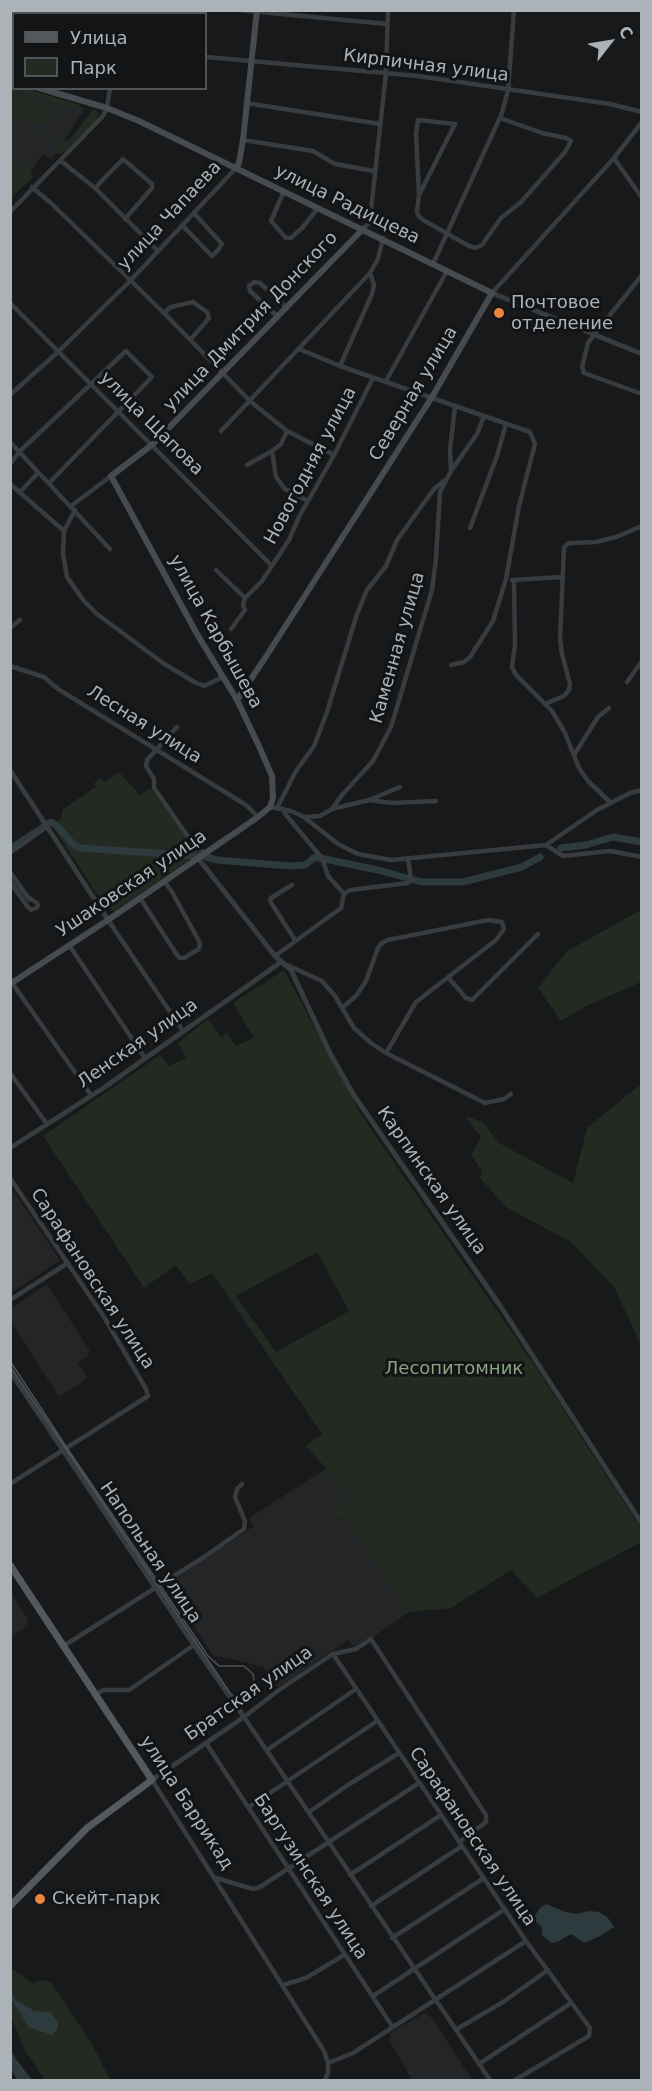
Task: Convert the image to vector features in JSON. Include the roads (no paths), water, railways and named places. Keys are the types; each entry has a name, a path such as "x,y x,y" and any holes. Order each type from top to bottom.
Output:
{"main road":[{"name":"улица Чапаева","path":"236,168 243,140 257,11"},
{"name":"улица Радищева","path":"46,90 107,108 382,238 492,293"},
{"name":"улица Дмитрия Донского","path":"111,476 153,444 363,229"},
{"name":"Северная улица","path":"237,700 432,397 492,293"},
{"name":"улица Карбышева","path":"111,476 197,633 237,700 272,776 273,798 270,807"},
{"name":"Ушаковская улица","path":"11,982 108,920 270,807"},
{"name":"улица Баррикад","path":"10,1565 153,1780"},
{"path":"10,1906 87,1828 153,1780"}],"street":[{"path":"240,10 387,24"},
{"name":"улица Дмитрия Донского","path":"363,229 368,224 386,73 388,10"},
{"path":"433,264 500,118 508,90 514,10"},
{"name":"Кирпичная улица","path":"207,57 386,73 599,102 642,112"},
{"path":"10,212 100,120 107,108 110,90"},
{"path":"246,103 380,124"},
{"path":"419,195 416,134 418,120 454,124 419,195 418,215 475,248 482,245 501,218 521,202 565,152 571,141 500,118"},
{"name":"Северная улица","path":"492,293 614,158 642,122"},
{"path":"243,140 313,151 335,164 374,171"},
{"path":"614,158 642,198"},
{"path":"95,188 123,159 152,184 152,188 125,219"},
{"path":"61,161 95,188 158,251"},
{"name":"улица Чапаева","path":"10,395 60,351 132,280 236,168"},
{"path":"32,188 165,312 250,401 287,431 334,455"},
{"path":"284,191 270,221 286,238 291,238 302,228 318,208"},
{"path":"183,226 212,256 218,250 222,244 194,213"},
{"path":"221,431 370,273 375,266 382,238"},
{"path":"386,381 447,271"},
{"path":"340,366 372,294 374,285 370,273"},
{"path":"642,275 594,335 588,344 582,364 584,373 642,394"},
{"path":"278,317 250,291 249,286 254,282 260,283 287,308"},
{"name":"улица Радищева","path":"492,293 642,354"},
{"path":"165,312 171,306 193,302 207,312 209,318 191,339"},
{"name":"улица Щапова","path":"10,303 271,565"},
{"path":"298,349 373,378 530,432 535,444 519,506 506,579 494,621 470,657 464,662 451,665"},
{"path":"10,464 20,451 126,351 152,377 49,483"},
{"name":"Новогодняя улица","path":"231,628 245,610 243,605 245,598 262,581 289,540 373,378"},
{"path":"451,471 450,450 454,406"},
{"name":"Каменная улица","path":"333,809 342,795 373,761 391,727 432,590 440,492 451,471 477,434 484,416"},
{"path":"470,528 497,456 506,424"},
{"path":"247,465 281,444 287,431"},
{"path":"10,442 110,549"},
{"path":"272,451 276,477 285,489 308,501"},
{"path":"21,491 38,473"},
{"name":"улица Дмитрия Донского","path":"73,508 111,476"},
{"path":"280,809 296,771 314,746 367,590 386,566 397,540 427,498 446,480"},
{"path":"10,484 21,491 64,531 73,508"},
{"path":"545,704 564,696 570,684 561,645 564,548 567,544 596,542 616,537 642,526"},
{"name":"улица Карбышева","path":"64,531 64,570 84,601 97,614 163,663 204,687 224,677"},
{"path":"216,570 245,598"},
{"path":"506,579 514,581 563,577"},
{"path":"514,581 515,645 512,667 516,675 545,704 566,733 579,768 588,781 611,803"},
{"path":"10,628 20,620"},
{"path":"627,682 642,661"},
{"name":"Лесная улица","path":"10,666 44,677 58,689 246,805 258,817"},
{"path":"574,754 579,750 598,717 609,708"},
{"path":"177,727 169,738 156,748 147,760 146,766 154,778 154,788 195,848 205,853"},
{"path":"10,770 183,1030"},
{"path":"304,817 320,816 333,809 369,800 399,787"},
{"path":"270,807 304,817 338,844 358,854 392,860 546,846 563,832 611,803 642,790"},
{"path":"273,798 322,858 324,870 344,894"},
{"path":"369,800 392,803 436,801"},
{"path":"10,853 46,823"},
{"path":"546,846 563,856 610,851 642,857"},
{"name":"Карпинская улица","path":"198,858 274,956 284,964 352,1094 501,1307 642,1524"},
{"path":"274,956 341,908 344,894 350,890 405,884 411,879 408,858"},
{"path":"10,872 28,897 38,906 31,910 10,882"},
{"path":"140,898 180,958 199,950 200,943 164,881"},
{"path":"292,885 271,898 270,901 295,940"},
{"path":"342,1008 356,996 366,981 378,948 388,940 488,920 502,922 504,929 496,940 416,1002 386,1053"},
{"path":"448,976 466,998 472,1000 538,934"},
{"path":"69,945 145,1058"},
{"path":"284,964 322,981 354,1028 386,1053 485,1102 504,1100 510,1094"},
{"name":"Ленская улица","path":"10,1148 284,964"},
{"path":"11,982 91,1095"},
{"path":"10,1073 47,1124"},
{"name":"Сарафановская улица","path":"10,1178 104,1317 148,1396 63,1450"},
{"path":"10,1300 68,1263"},
{"name":"Напольная улица","path":"10,1371 490,2080"},
{"path":"10,1484 63,1450"},
{"path":"65,1645 244,1528 245,1521 235,1497 235,1492 242,1484"},
{"name":"Братская улица","path":"153,1780 333,1654 356,1649 371,1639 486,1815 486,1822 461,1844"},
{"path":"96,1694 104,1690 129,1690 194,1645"},
{"name":"Сарафановская улица","path":"333,1654 526,1941 588,2024 591,2033 589,2036 515,2080"},
{"path":"267,1749 356,1689"},
{"path":"249,1807 377,1721"},
{"name":"Баргузинская улица","path":"206,1743 392,2026"},
{"path":"309,1812 399,1753"},
{"name":"улица Баррикад","path":"153,1780 324,2051 328,2063"},
{"path":"216,1878 253,1888 260,1887 419,1783"},
{"path":"350,1875 441,1815"},
{"path":"371,1906 461,1844"},
{"path":"392,1938 484,1878"},
{"path":"373,1996 505,1909"},
{"path":"325,2080 328,2063 353,2053 526,1941"},
{"path":"283,1985 306,1977 344,1955"},
{"path":"457,2030 503,2002 548,1970"},
{"path":"479,2064 571,2003"}],"waterway":[{"path":"10,849 51,822 80,848 200,856"},
{"path":"561,848 586,845 613,837 642,842"},
{"path":"206,857 289,866 305,865 315,857 378,870 421,882 463,882 522,867 540,857"},
{"path":"10,878 29,902"}],"tram line":[{"path":"10,1361 208,1656 219,1666 244,1666 253,1674 255,1686 253,1694 248,1699 238,1700 230,1693 10,1366"}],"place":[{"name":"Почтовое отделение","path":"499,313"},
{"name":"Скейт-парк","path":"40,1899"}],"park label":[{"name":"Лесопитомник","path":"454,1369"}]}
